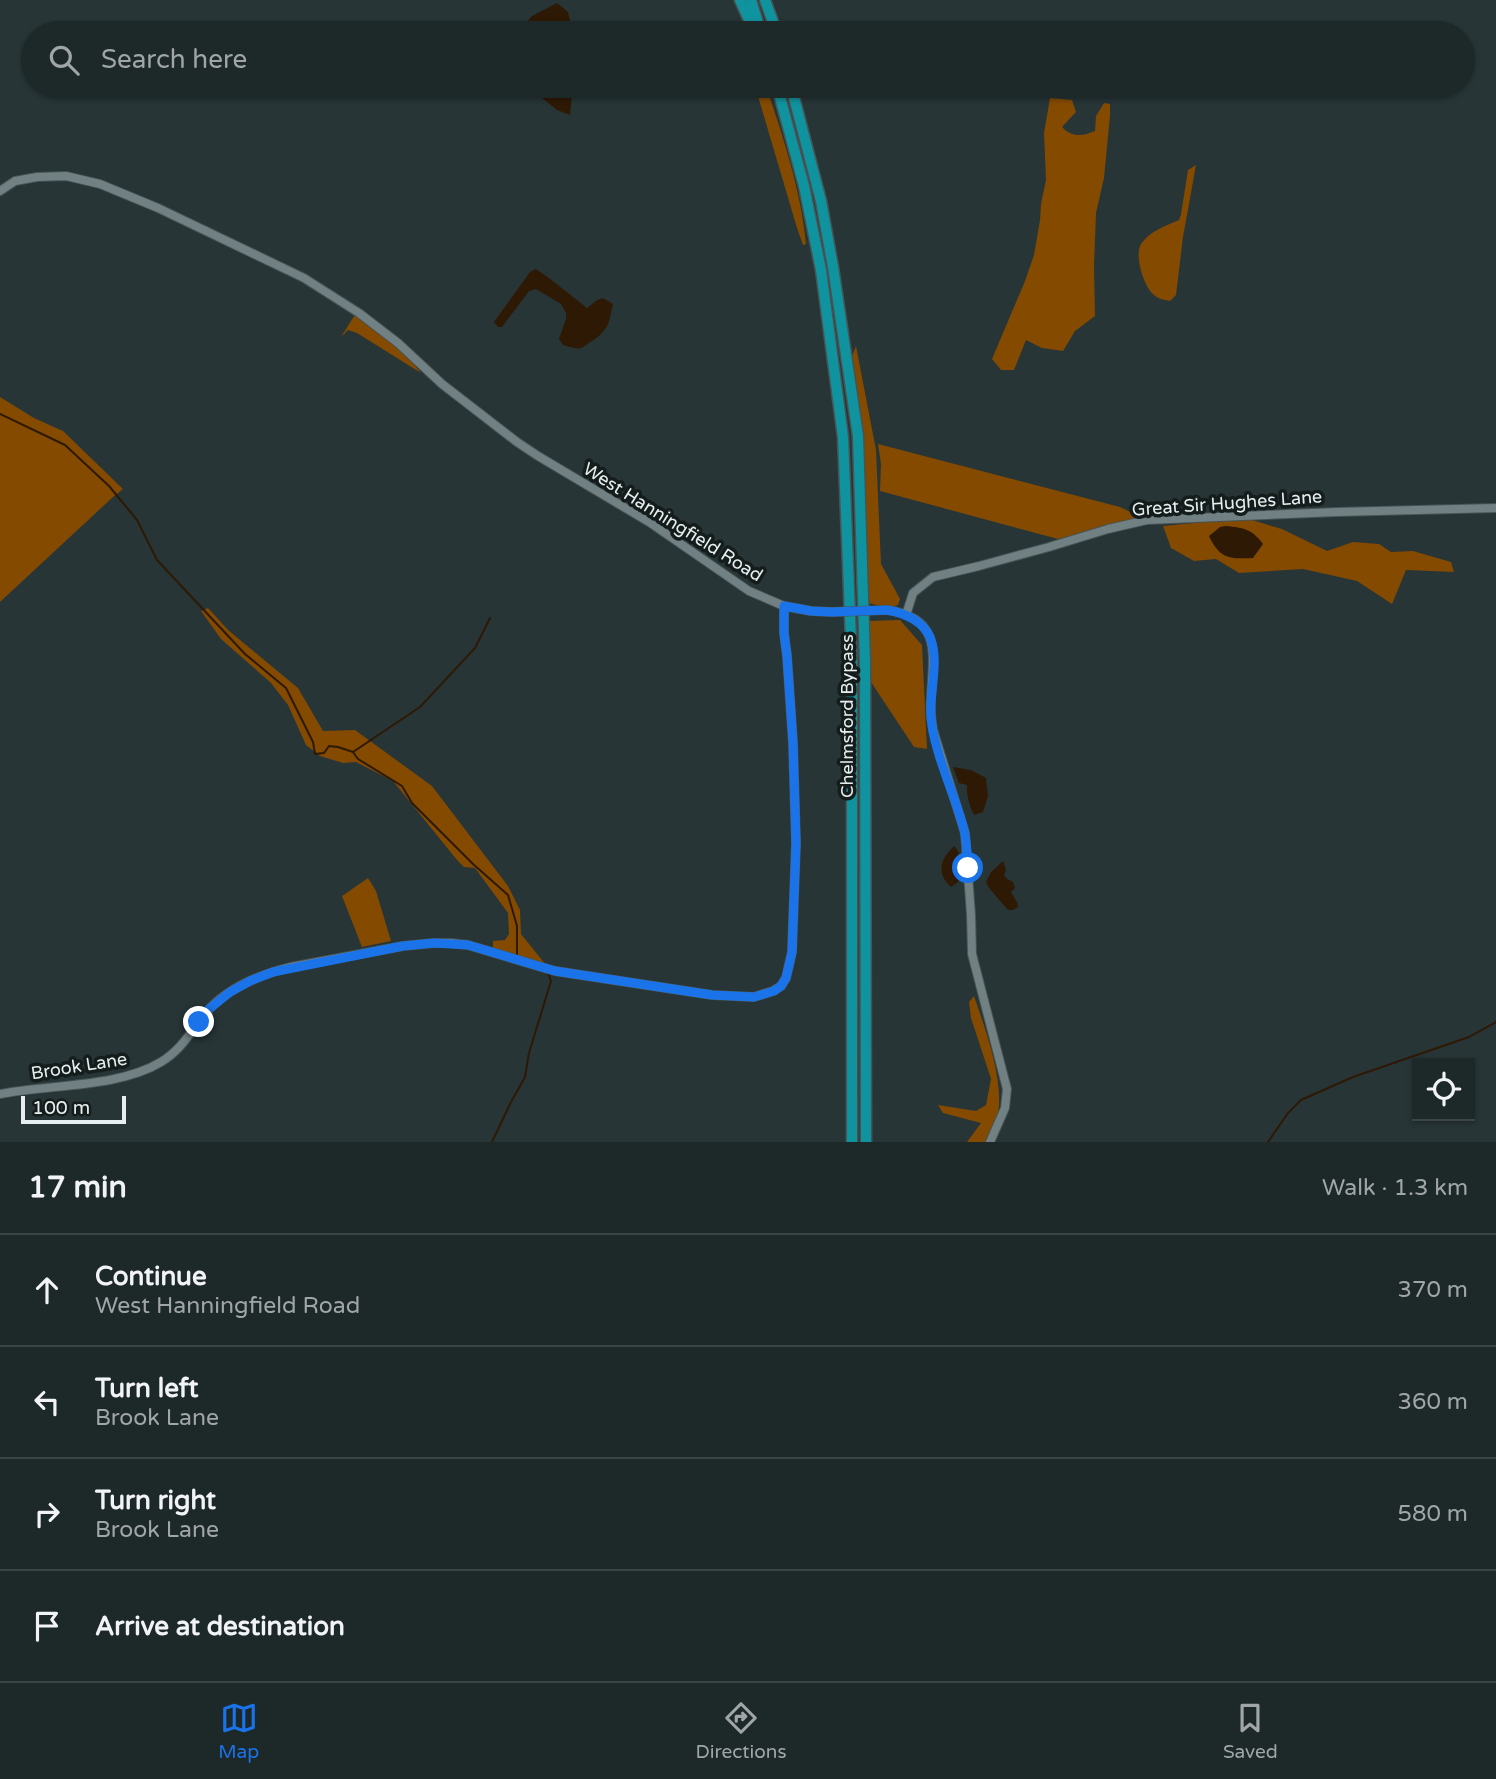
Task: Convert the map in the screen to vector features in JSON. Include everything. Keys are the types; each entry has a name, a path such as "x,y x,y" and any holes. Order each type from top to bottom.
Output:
{"highway":[{"path":"740,0 750,21"},
{"path":"751,0 757,21"},
{"path":"765,0 773,21"},
{"path":"772,0 776,21"},
{"name":"Chelmsford Bypass","path":"780,98 804,186 821,270 843,437 852,667 852,1142"},
{"name":"Chelmsford Bypass","path":"794,98 821,201 858,436 865,663 866,1142"}],"street":[{"name":"West Hanningfield Road","path":"0,191 15,181 66,176 100,184 158,208 304,278 359,313 398,343 442,384 538,456 649,522 749,591 784,606 811,611 887,610 914,618 929,634 933,645 933,730 965,833 972,954 1007,1089 1005,1108 990,1142"},
{"name":"Great Sir Hughes Lane","path":"905,615 913,593 933,576 1147,520 1496,508"},
{"name":"Brook Lane","path":"0,1094 120,1078 147,1070 162,1062 182,1045 218,1001 250,981 291,967 416,944 468,945 555,971 712,995 754,997 774,991 781,986 790,966 795,908 793,743 784,606"},
{"path":"0,1085 10,1092"}],"shaded area":[{"path":"557,3 568,12 570,21 528,21"},
{"path":"542,98 572,98 570,115 557,110"},
{"path":"759,98 770,98 785,144 796,184 806,244 803,245"},
{"path":"1050,98 1072,100 1076,112 1062,127 1078,135 1095,131 1096,116 1104,103 1110,104 1104,178 1096,213 1095,316 1075,331 1063,351 1042,348 1026,340 1014,370 1001,370 992,359 1034,255 1046,180 1044,133"},
{"path":"1196,165 1176,295 1170,301 1164,300 1154,295 1147,285 1139,263 1139,249 1153,232 1179,220 1188,170"},
{"path":"536,269 587,308 603,298 613,304 604,331 580,348 563,345 559,339 566,313 561,304 536,289 529,291 502,327 498,327 494,322 530,272"},
{"path":"356,313 392,340 421,373 357,333 348,330 341,337"},
{"path":"856,346 876,450 881,564 900,599 898,605 889,608 868,603 863,444 852,356"},
{"path":"0,397 34,418 63,431 123,489 0,602"},
{"path":"878,444 1120,507 1141,517 1123,526 1058,539 880,491 881,464"},
{"path":"1245,518 1282,529 1327,551 1353,542 1379,544 1391,552 1413,551 1451,562 1454,572 1406,570 1392,604 1357,581 1303,569 1239,573 1216,559 1194,561 1171,548 1163,526"},
{"path":"1220,527 1247,530 1259,539 1263,544 1253,558 1231,558 1217,549 1209,536"},
{"path":"208,608 228,630 298,688 323,731 355,730 432,786 508,886 520,910 521,934 546,965 493,951 493,941 505,940 509,934 508,913 475,868 464,867 457,860 393,781 356,762 343,763 320,756 306,745 288,705 271,683 221,639 201,611"},
{"path":"900,620 922,645 927,749 914,747 869,679 868,621"},
{"path":"953,767 971,770 986,778 988,796 983,812 974,815 967,785 959,783"},
{"path":"954,846 961,857 963,871 959,880 951,887 941,871 943,861"},
{"path":"1003,861 1006,870 1004,875 1013,882 1015,888 1011,892 1018,907 1013,910 1008,910 986,882 991,872"},
{"path":"368,878 376,891 391,941 362,947 342,896"},
{"path":"974,996 993,1057 999,1090 997,1118 985,1142 967,1142 981,1123 943,1113 938,1105 976,1111 986,1105 991,1079 971,1018 969,1002"}],"waterway":[{"path":"0,414 65,445 109,486 137,520 157,560 245,654 286,688 313,742 315,754 324,753 329,746 353,752 358,759 402,786 412,803 508,895 517,926 517,957"},
{"path":"353,752 420,707 475,648 490,618"},
{"path":"492,1142 525,1077 529,1053 551,981 548,973"},
{"path":"1268,1142 1288,1113 1301,1100 1353,1077 1469,1037 1496,1022"}],"route":[{"path":"199,1022 209,1009 230,992 273,972 403,946 434,943 468,945 555,971 712,995 741,998 774,991 781,986 790,966 795,908 793,743 784,606 832,612 887,610 914,618 929,634 934,661 931,697 933,730 965,833 968,868"}]}
